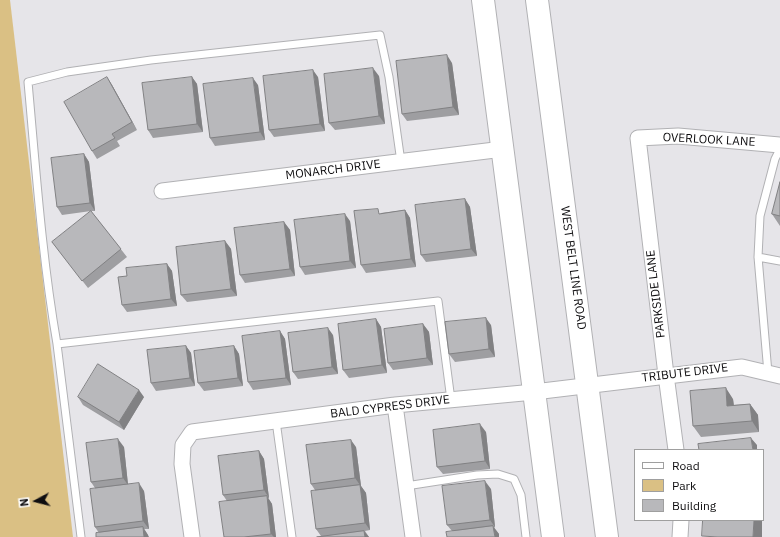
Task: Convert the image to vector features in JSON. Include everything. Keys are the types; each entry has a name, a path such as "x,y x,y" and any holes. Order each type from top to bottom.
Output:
{"main road":[{"path":"483,0 553,537"},
{"name":"WEST BELT LINE ROAD","path":"537,0 589,384 608,537"}],"street":[{"name":"OVERLOOK LANE","path":"638,138 678,136 780,144"},
{"name":"PARKSIDE LANE","path":"638,138 676,449"},
{"name":"MONARCH DRIVE","path":"162,191 503,149"},
{"name":"TRIBUTE DRIVE","path":"589,384 742,367 774,375"},
{"name":"BALD CYPRESS DRIVE","path":"192,537 182,464 183,445 192,432 395,405 534,392 589,384"},
{"path":"395,405 412,537"},
{"path":"680,537 681,521"}],"lane":[{"path":"81,537 57,344 51,309 28,82 67,72 144,61 380,35 389,77 401,162"},
{"path":"774,375 758,257 760,216 775,159 780,149"},
{"path":"758,257 780,261"},
{"path":"57,344 438,301 450,400"},
{"path":"276,421 292,537"},
{"path":"406,486 477,475 498,474 514,479 521,495 526,537"}],"green space":[{"path":"0,0 10,0 73,537 0,537"}],"building":[{"path":"447,55 453,107 402,114 396,61"},
{"path":"373,68 379,116 329,123 324,74"},
{"path":"313,70 320,124 269,130 263,76"},
{"path":"107,77 132,122 112,134 115,138 92,151 64,102"},
{"path":"192,77 197,124 148,130 142,83"},
{"path":"253,78 260,132 210,138 203,84"},
{"path":"84,154 90,203 57,207 51,158"},
{"path":"780,182 780,216 772,214"},
{"path":"465,199 471,249 421,255 415,205"},
{"path":"378,209 379,214 405,210 411,259 361,265 354,211"},
{"path":"91,211 121,249 82,281 52,242"},
{"path":"345,214 350,261 300,267 294,220"},
{"path":"284,222 290,269 240,275 234,228"},
{"path":"225,241 231,289 181,295 176,247"},
{"path":"167,264 171,299 122,305 118,277 127,276 126,268"},
{"path":"486,318 489,349 449,354 445,322"},
{"path":"376,319 382,365 343,370 338,324"},
{"path":"423,324 427,358 388,363 384,329"},
{"path":"328,328 332,367 293,372 288,333"},
{"path":"280,331 286,378 248,382 242,336"},
{"path":"186,346 190,378 151,383 147,350"},
{"path":"234,346 238,378 198,383 194,351"},
{"path":"98,364 139,390 119,422 78,397"},
{"path":"726,388 727,406 750,404 752,421 693,426 690,391"},
{"path":"480,424 485,461 437,467 433,430"},
{"path":"751,438 753,449 699,449 698,444"},
{"path":"118,439 123,478 91,482 86,443"},
{"path":"351,440 355,478 311,484 306,445"},
{"path":"259,451 264,490 223,495 218,456"},
{"path":"485,481 490,520 447,525 442,486"},
{"path":"139,483 143,521 95,527 90,489"},
{"path":"360,485 365,523 316,529 311,491"},
{"path":"267,496 271,534 244,537 224,537 219,502"},
{"path":"703,521 754,521 753,537 702,536"},
{"path":"493,526 495,537 447,537 446,532"},
{"path":"143,527 144,537 96,537 96,533"},
{"path":"364,531 365,537 317,537"}]}
